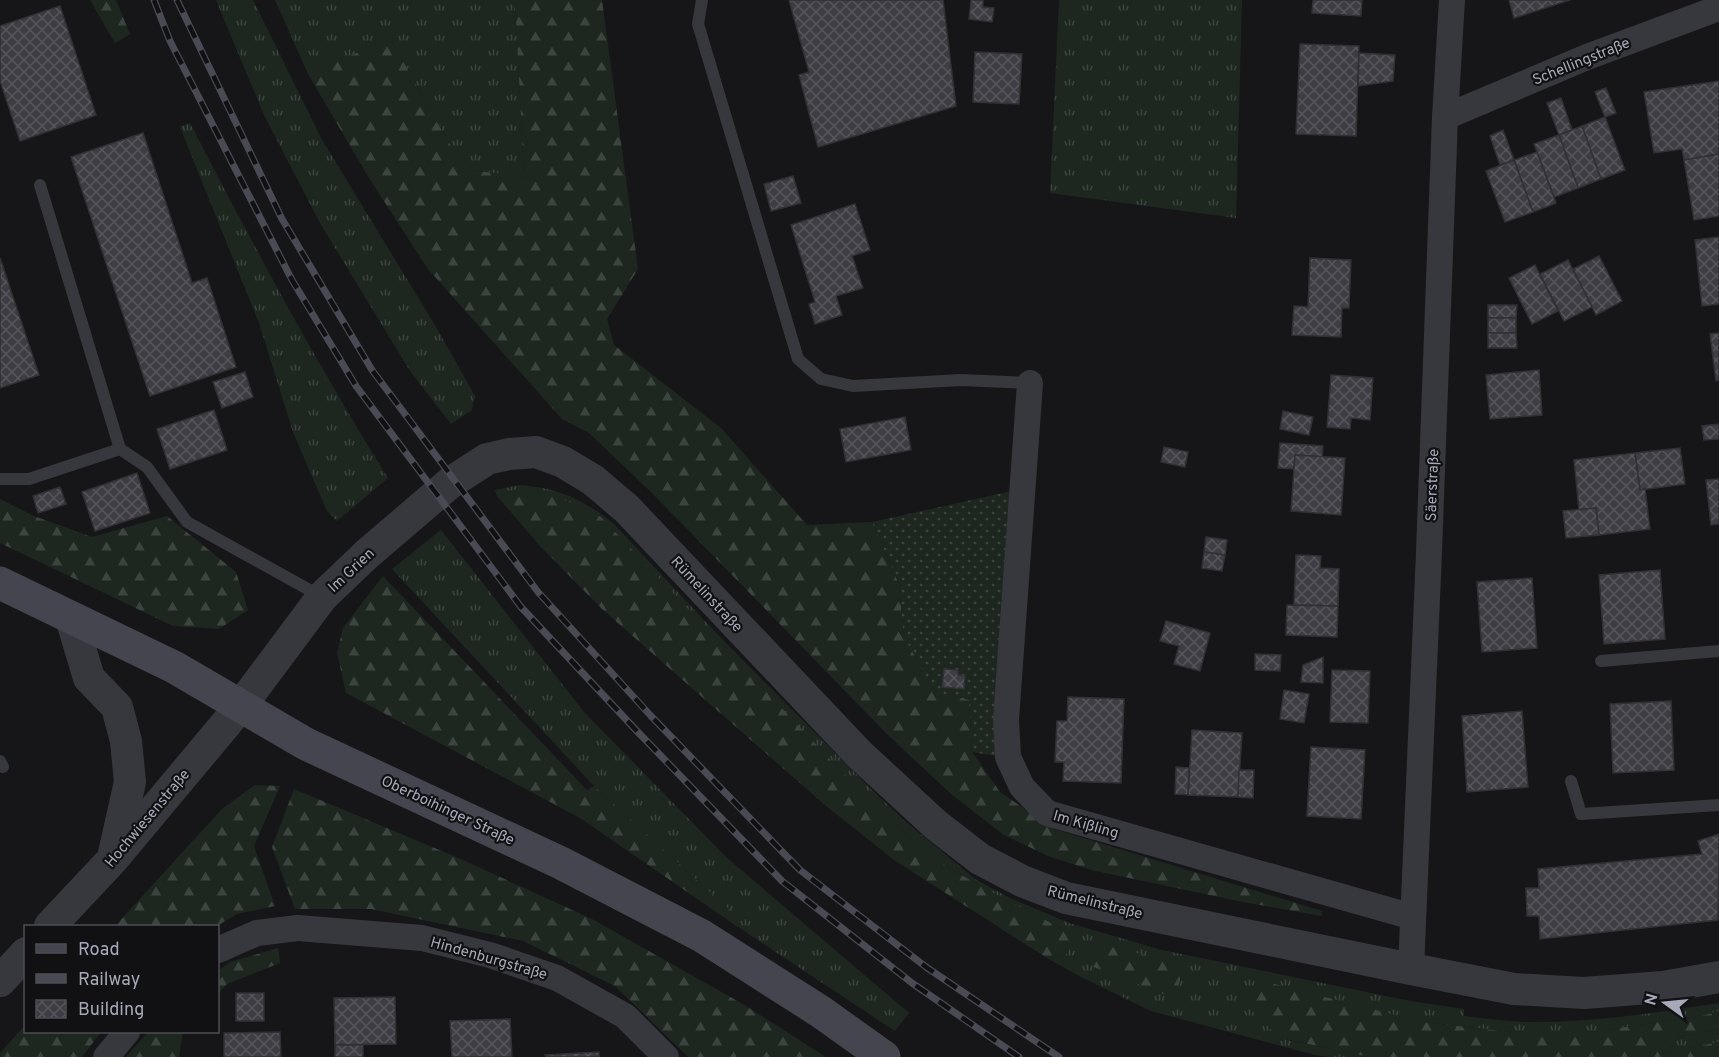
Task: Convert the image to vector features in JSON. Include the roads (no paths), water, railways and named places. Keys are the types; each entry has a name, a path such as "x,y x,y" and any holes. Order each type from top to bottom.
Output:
{"main road":[{"name":"Oberboihinger Straße","path":"0,583 174,667 306,744 561,862 702,936 821,1012 884,1057"}],"street":[{"name":"Säerstraße","path":"1411,969 1445,117 1452,0"},
{"name":"Schellingstraße","path":"1445,117 1587,57 1719,8"},
{"name":"Im Kißling","path":"1030,384 1006,720 1008,757 1022,787 1047,813 1413,917"},
{"name":"Rümelinstraße","path":"488,459 509,454 536,452 563,462 593,480 627,509 859,754 936,825 980,859 1022,881 1066,898 1514,988 1584,993 1663,987 1719,977"},
{"name":"Im Grien","path":"240,707 322,597 401,524 450,483 488,459"},
{"path":"71,618 89,678 117,707 126,741 130,782 113,859"},
{"name":"Hochwiesenstraße","path":"52,925 113,859 240,707"},
{"name":"Hindenburgstraße","path":"219,950 257,933 298,928 422,938 490,956 557,978 625,1016 666,1057"},
{"path":"0,981 24,955"},
{"path":"106,1057 126,1033"}],"lane":[{"path":"702,0 698,24 798,358 821,379 853,386 961,380 1030,384"},
{"path":"39,185 120,449 147,467 188,522 322,597"},
{"path":"0,479 28,479 120,449"},
{"path":"1601,661 1719,651"},
{"path":"1571,781 1581,814 1719,805"}],"railway":[{"path":"154,0 170,41 292,280 356,386 521,607 782,881 912,983 1019,1057"},
{"path":"177,0 282,219 372,370 538,592 651,716 800,870 926,967 1059,1057"}]}
